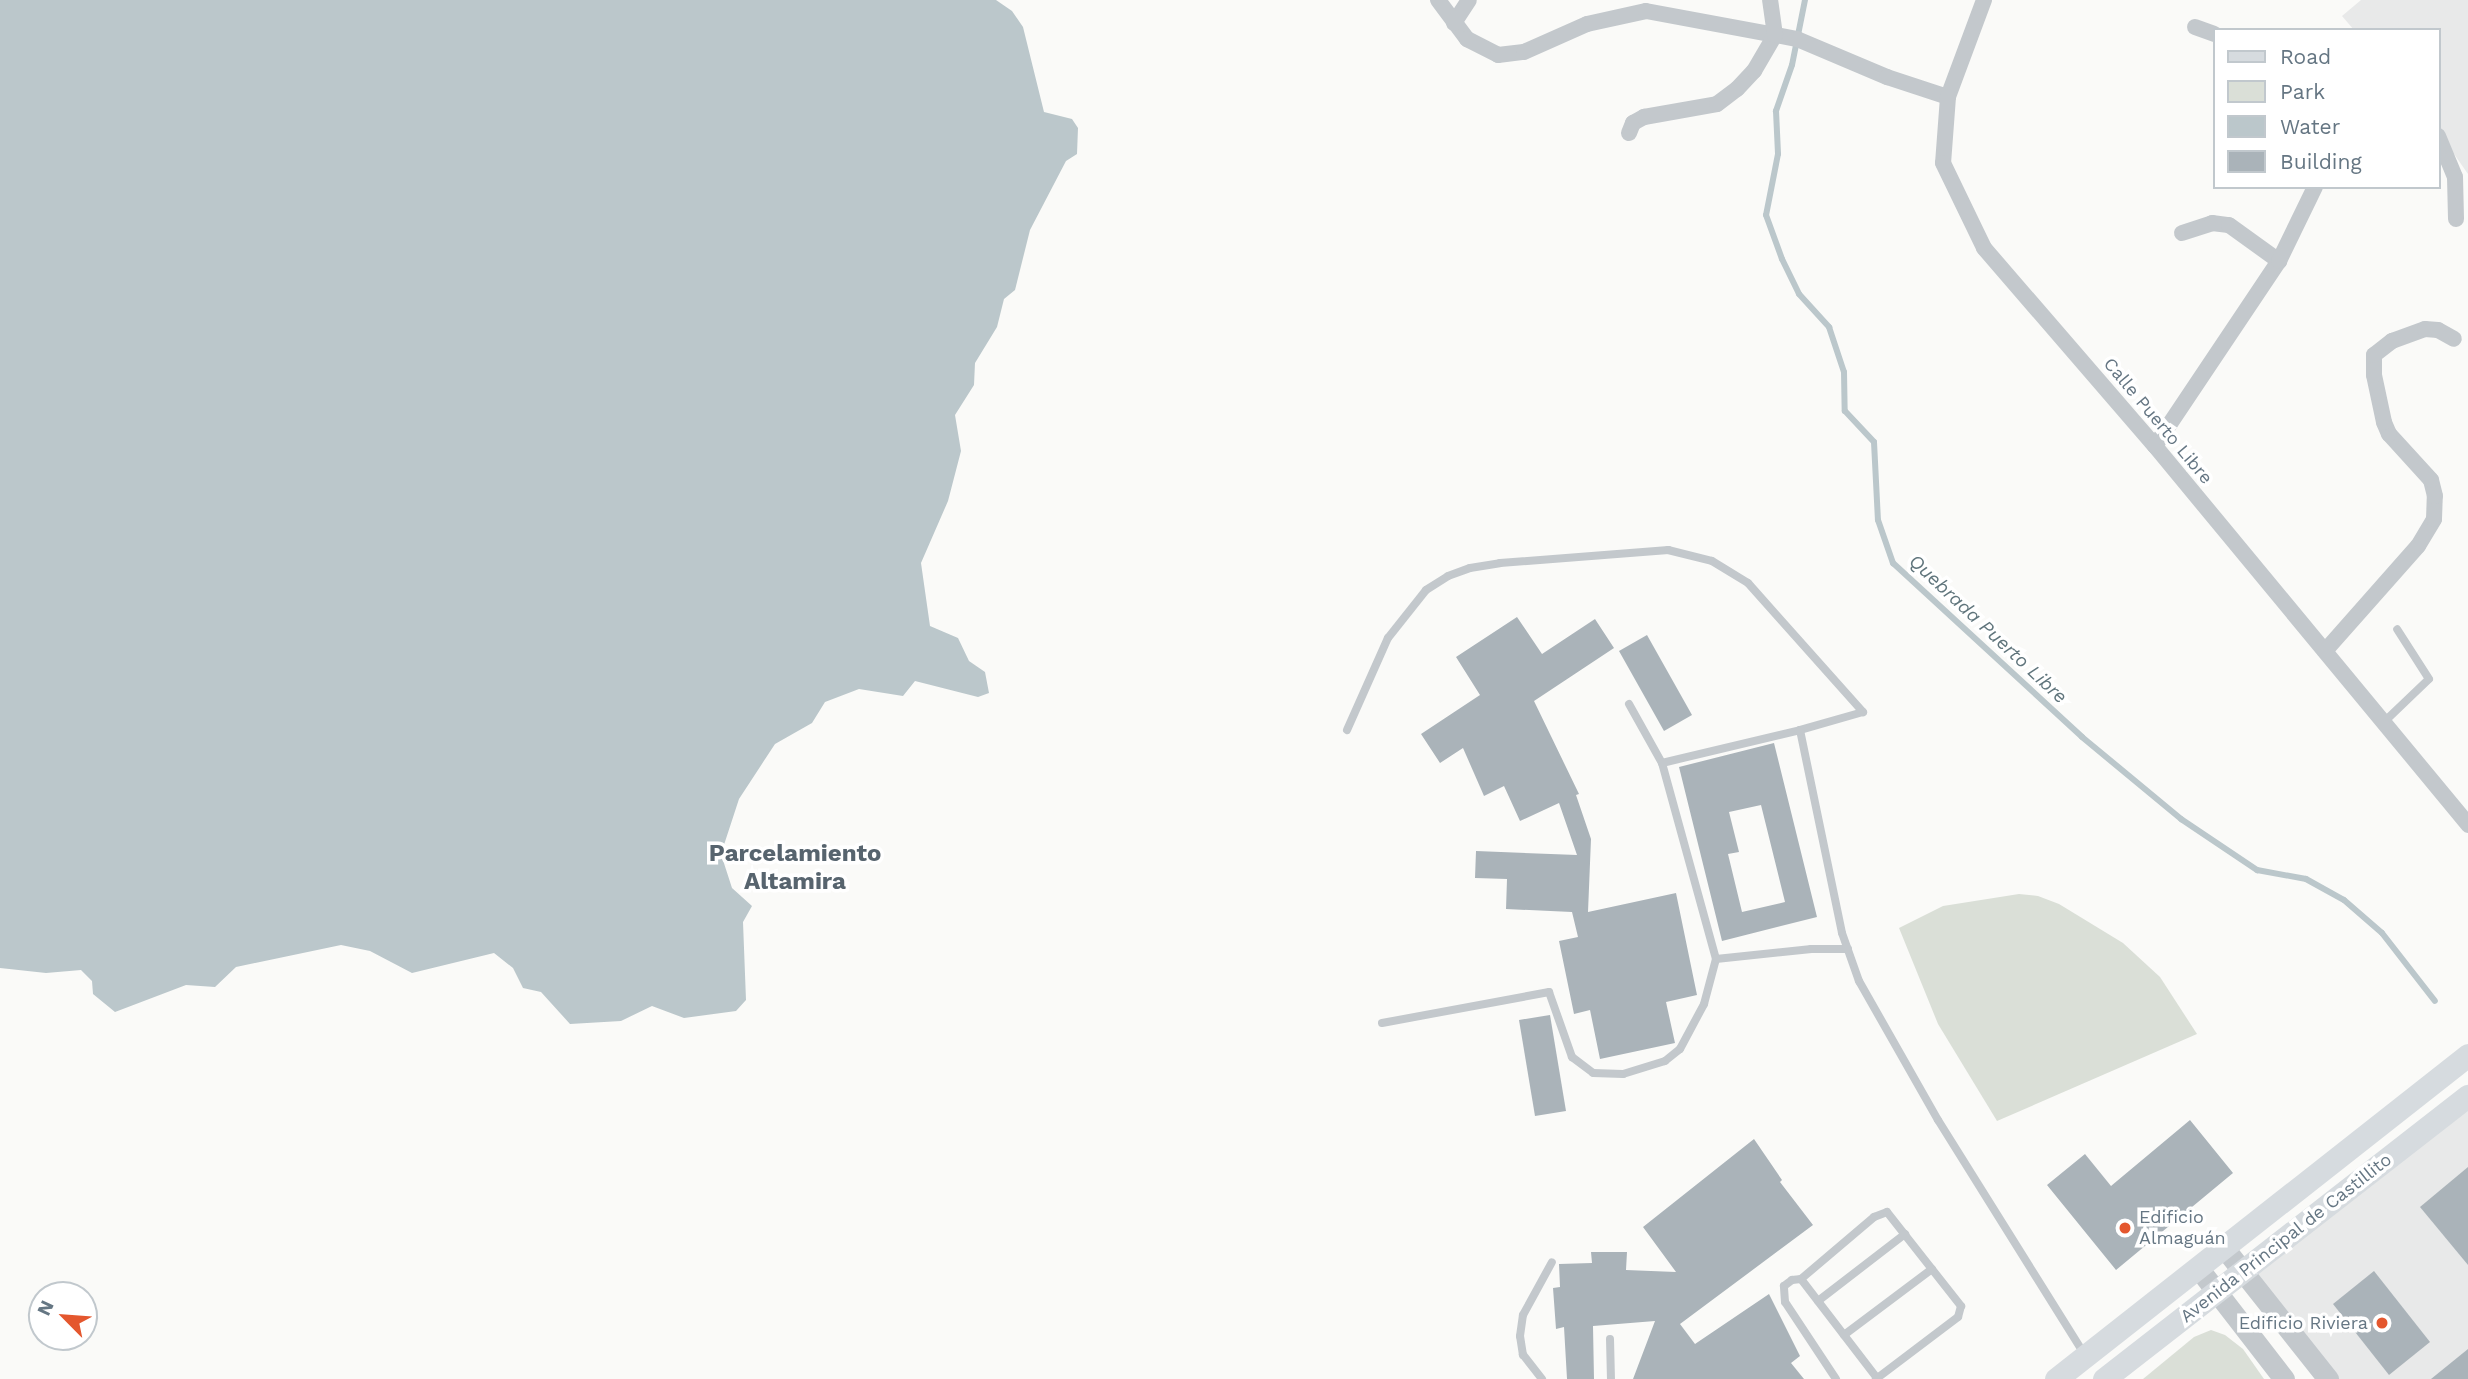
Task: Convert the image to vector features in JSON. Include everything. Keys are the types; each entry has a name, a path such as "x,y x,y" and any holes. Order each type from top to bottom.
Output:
{"main road":[{"name":"Avenida Principal de Castillito","path":"2056,1379 2225,1249 2468,1055"},
{"name":"Avenida Principal de Castillito","path":"2103,1379 2218,1293 2468,1096"}],"street":[{"path":"1438,0 1467,39 1483,49 1504,56 1524,52 1587,24 1646,11 1797,40 1887,78 1948,97"},
{"path":"1454,23 1469,0"},
{"path":"1629,134 1633,123 1644,117 1717,104 1737,89 1754,71 1775,35 1770,0"},
{"name":"Calle Puerto Libre","path":"1984,0 1948,97 1943,163 1984,248 2155,446 2468,825"},
{"path":"2195,27 2212,33"},
{"path":"2440,141 2455,177 2456,219"},
{"path":"2155,446 2279,261 2314,189"},
{"path":"2182,233 2212,223 2229,225 2279,261"},
{"path":"2325,651 2418,546 2434,519 2435,496 2431,480 2389,434 2384,422 2374,375 2374,355 2392,341 2425,329 2438,330 2454,339"},
{"path":"2225,1249 2328,1379"},
{"path":"2199,1269 2284,1379"},
{"path":"2086,1356 2103,1379"}],"lane":[{"path":"1347,730 1388,638 1426,590 1448,576 1470,568 1500,563 1668,550 1712,561 1748,583 1863,712 1662,763"},
{"path":"2384,722 2429,683 2429,676 2397,629"},
{"path":"1382,1023 1549,992 1572,1057 1593,1073 1623,1074 1665,1061 1680,1049 1704,1004 1716,959 1662,763 1629,704"},
{"path":"1800,730 1847,949 1859,981 1938,1120 2086,1356"},
{"path":"1716,959 1811,948 1847,949"},
{"path":"1801,1279 1876,1379 1961,1313 1961,1306 1887,1212 1881,1212 1801,1279 1792,1280 1784,1286 1782,1294 1836,1379"},
{"path":"1818,1301 1905,1234"},
{"path":"1542,1379 1523,1355 1520,1336 1523,1315 1552,1262"},
{"path":"1844,1335 1932,1269"},
{"path":"1610,1339 1611,1379"}],"shaded area":[{"path":"2361,0 2468,0 2468,174 2440,134 2440,28 2352,28 2342,16"},
{"path":"2468,1096 2468,1379 2328,1379 2244,1272"}],"green space":[{"path":"2019,894 2038,896 2059,904 2123,943 2160,977 2197,1034 1997,1121 1938,1024 1899,928 1943,906"},
{"path":"2211,1330 2225,1335 2243,1349 2264,1379 2143,1379 2194,1337"}],"water":[{"path":"0,0 996,0 1012,11 1023,27 1044,112 1072,119 1078,128 1077,154 1066,161 1030,230 1015,290 1004,299 997,327 975,363 974,385 955,415 961,451 948,501 921,563 930,626 958,638 969,661 985,672 989,693 978,697 915,681 903,696 859,689 825,702 812,723 775,744 739,799 721,854 732,888 752,906 743,922 746,1000 736,1011 684,1018 652,1006 621,1021 570,1024 541,992 523,988 513,968 494,953 412,973 370,951 341,945 236,967 215,987 186,985 115,1012 93,994 92,981 81,970 46,973 0,968"}],"building":[{"path":"1517,617 1542,654 1595,619 1614,648 1534,701 1579,794 1576,795 1591,839 1588,912 1676,893 1697,995 1666,1002 1675,1043 1600,1059 1590,1010 1574,1014 1559,941 1578,937 1572,912 1506,909 1507,879 1475,878 1476,851 1577,855 1559,803 1520,821 1504,786 1484,796 1463,748 1440,763 1421,734 1480,695 1456,657"},
{"path":"1647,635 1692,715 1664,731 1619,651"},
{"path":"1774,743 1817,917 1722,941 1679,767","holes":["1761,805 1785,902 1742,912 1728,854 1739,852 1729,812"]},
{"path":"1550,1015 1566,1111 1535,1116 1519,1020"},
{"name":"Edificio Almaguán","path":"2190,1120 2233,1173 2116,1270 2047,1185 2085,1154 2111,1186"},
{"path":"1754,1139 1782,1180 1780,1182 1813,1225 1680,1324 1695,1344 1769,1294 1800,1356 1791,1363 1804,1379 1633,1379 1655,1321 1593,1326 1594,1379 1567,1379 1564,1327 1556,1329 1553,1288 1560,1287 1559,1264 1592,1263 1591,1252 1627,1252 1626,1270 1676,1272 1643,1227"},
{"path":"2468,1167 2468,1265 2420,1207"},
{"name":"Edificio Riviera","path":"2374,1271 2430,1342 2389,1375 2333,1304"},
{"path":"2468,1349 2468,1379 2431,1379"}],"waterway":[{"name":"Quebrada Puerto Libre","path":"1805,0 1792,65 1776,111 1778,154 1766,215 1782,259 1799,294 1829,327 1844,372 1845,411 1874,442 1878,520 1893,563 2082,737 2181,819 2257,870 2306,879 2344,900 2382,933 2435,1001"}],"place":[{"name":"Edificio Almaguán","path":"2125,1228"},
{"name":"Edificio Riviera","path":"2382,1323"}],"district":[{"name":"Parcelamiento Altamira","path":"795,868"}]}
